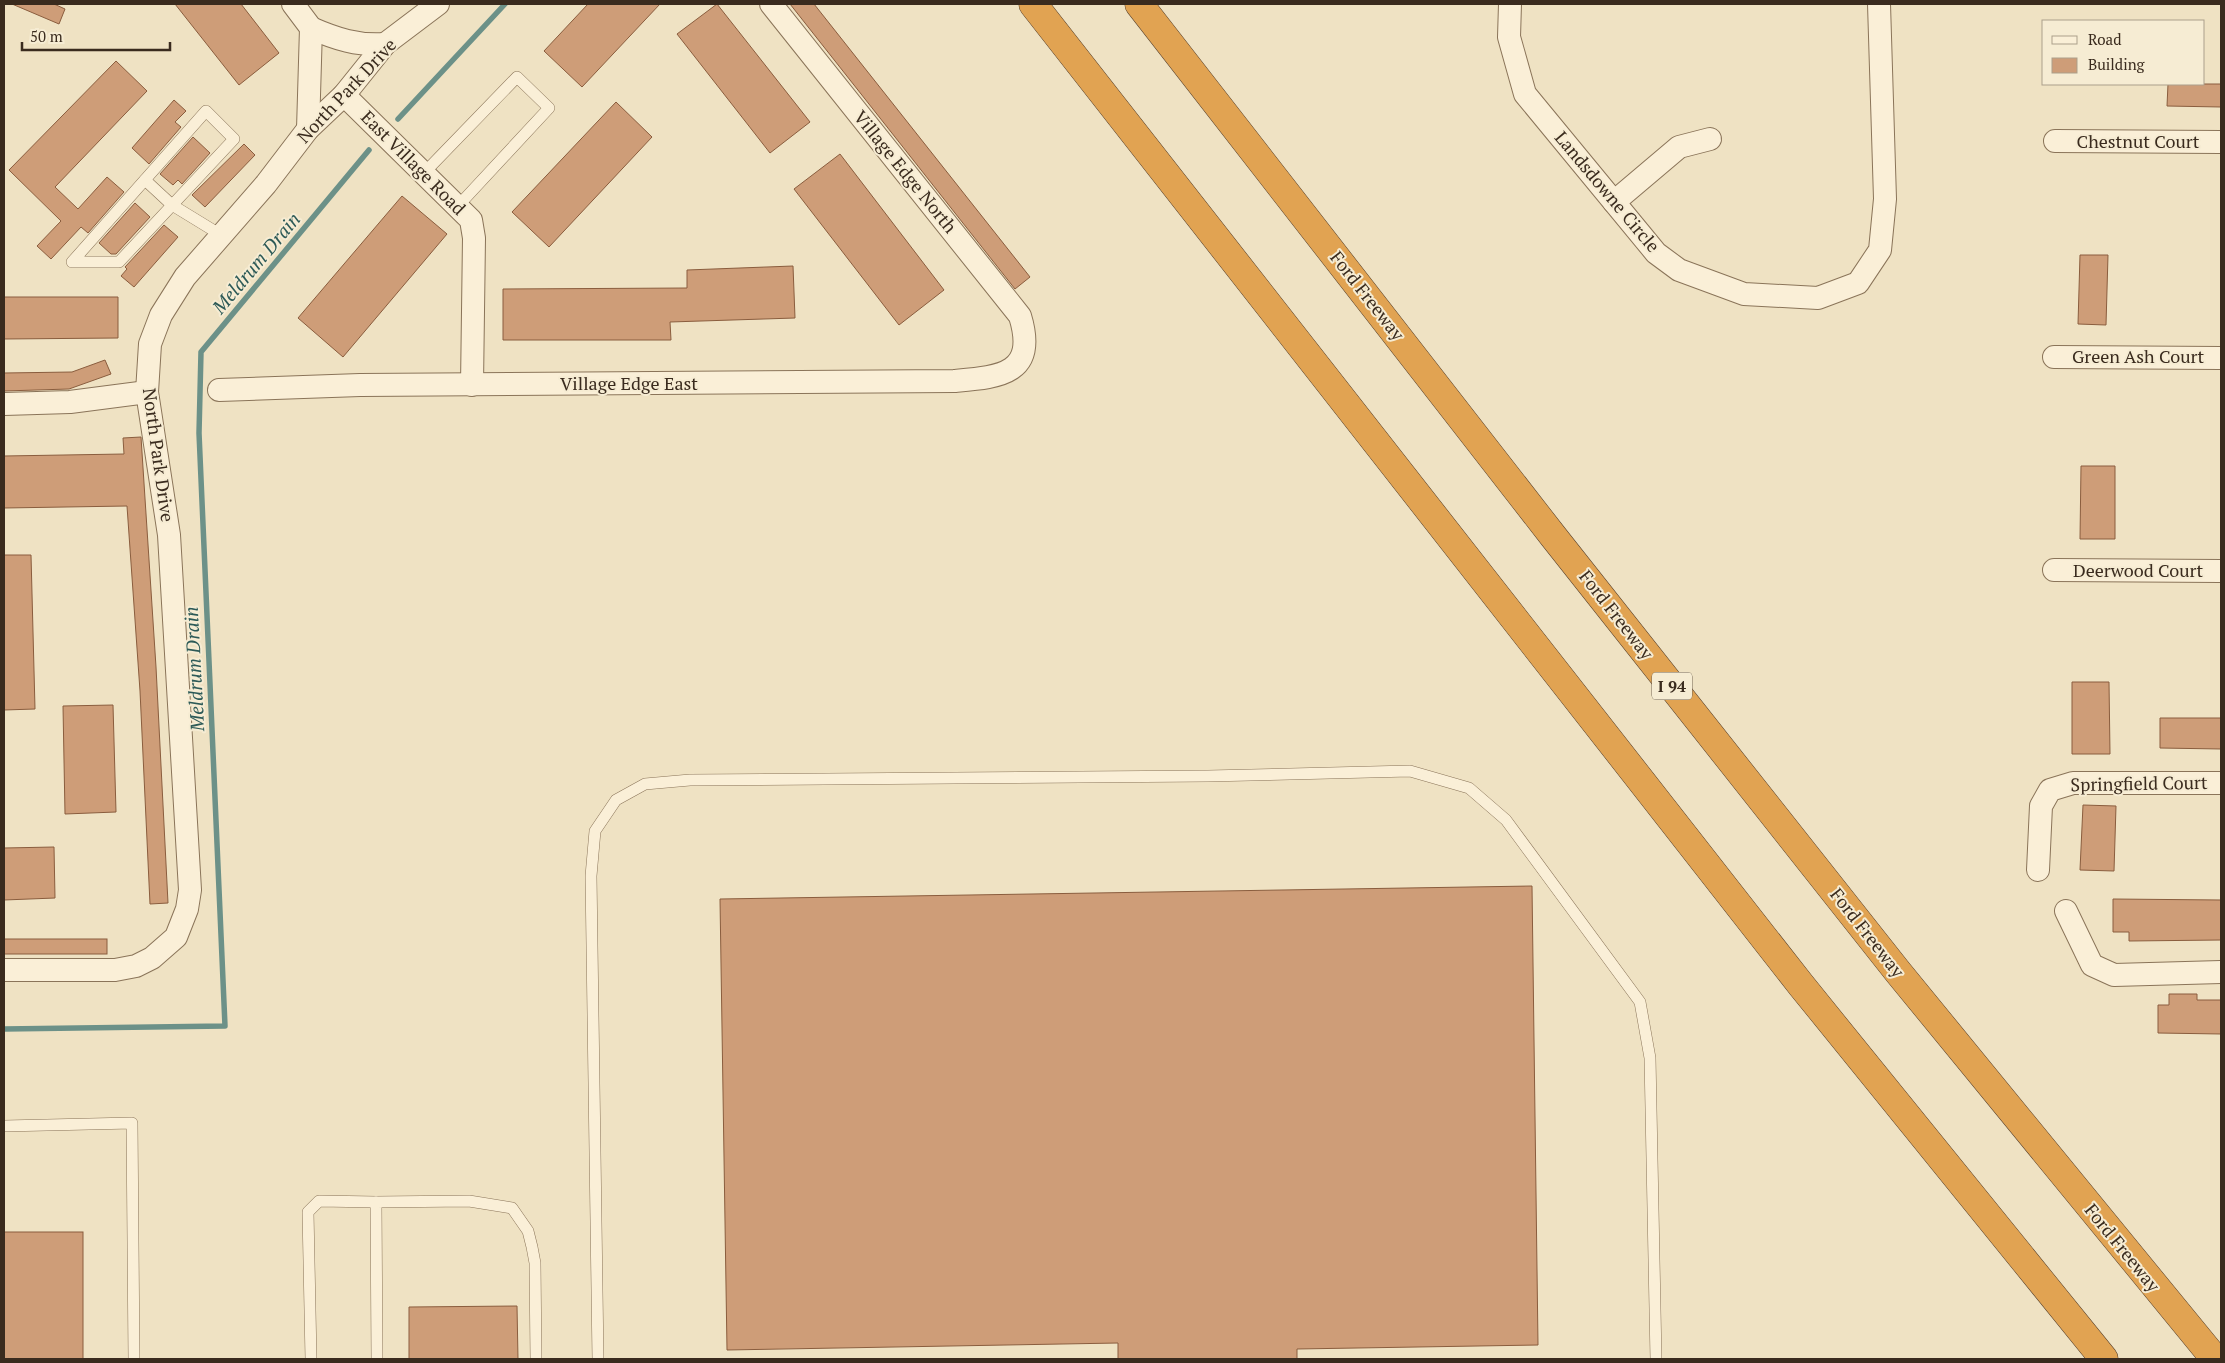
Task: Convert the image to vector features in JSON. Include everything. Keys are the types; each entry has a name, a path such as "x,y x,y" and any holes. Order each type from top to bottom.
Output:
{"highway":[{"path":"1033,4 1801,986 2104,1359"},
{"name":"Ford Freeway","path":"1139,4 1553,536 1898,972 2215,1359"}],"street":[{"path":"293,4 311,28 339,40 367,45 385,44"},
{"name":"North Park Drive","path":"4,970 115,970 136,966 165,948 176,937 183,923 190,890 169,535 147,392 150,344 161,315 186,277 266,184 308,129 344,95 385,44 438,4"},
{"name":"Village Edge North","path":"771,4 1020,316 1025,334 1024,347"},
{"name":"Landsdowne Circle","path":"1510,4 1509,37 1525,94 1656,253 1679,270 1744,294 1818,298 1858,284 1880,250 1885,199 1879,4"},
{"path":"308,129 311,28"},
{"name":"East Village Road","path":"344,95 471,220 474,238 472,385"},
{"path":"1614,202 1679,147 1710,139"},
{"name":"Chestnut Court","path":"2055,141 2221,142"},
{"name":"Village Edge East","path":"219,390 360,385 985,379 1010,371 1018,361 1024,347"},
{"name":"Green Ash Court","path":"2054,357 2221,358"},
{"path":"4,404 70,402 147,392"},
{"name":"Deerwood Court","path":"2054,570 2221,571"},
{"name":"Springfield Court","path":"2038,870 2041,806 2050,790 2073,783 2221,783"},
{"path":"2066,911 2092,965 2114,975 2221,972"}],"lane":[{"path":"424,172 517,78 549,108 458,206"},
{"path":"206,111 234,139 172,205 119,262 72,262 206,111"},
{"path":"145,180 172,205 221,235"},
{"path":"598,1359 592,876 595,831 616,800 645,784 690,780 1208,776 1410,771 1469,788 1506,820 1640,1002 1650,1058 1656,1359"},
{"path":"4,1126 132,1123 134,1359"},
{"path":"311,1359 308,1212 319,1201 469,1201 512,1208 528,1231 535,1263 536,1359"},
{"path":"376,1202 377,1359"}],"building":[{"path":"12,4 54,4 65,9 59,24"},
{"path":"175,4 241,4 279,53 239,85"},
{"path":"588,4 660,4 582,87 544,51"},
{"path":"717,4 810,122 770,153 677,34"},
{"path":"790,4 814,4 1030,277 1015,289"},
{"path":"116,61 147,91 55,187 78,209 107,177 124,192 88,233 81,227 51,259 37,246 61,221 9,170"},
{"path":"2221,84 2221,107 2167,106 2168,85"},
{"path":"174,100 186,111 175,122 181,127 149,164 132,148"},
{"path":"616,102 652,137 549,247 512,212"},
{"path":"193,137 210,153 182,184 178,180 173,185 160,174"},
{"path":"244,144 255,155 205,207 192,195"},
{"path":"840,154 944,290 899,325 794,189"},
{"path":"402,196 447,234 343,357 298,318"},
{"path":"135,203 150,217 116,254 111,254 99,243"},
{"path":"164,225 178,237 134,287 121,276 127,269 125,267"},
{"path":"2080,255 2108,255 2106,325 2078,324"},
{"path":"793,266 795,318 670,322 671,340 503,340 503,289 687,288 687,270"},
{"path":"4,297 118,297 118,338 4,339"},
{"path":"105,360 111,374 69,389 4,391 4,373 72,372"},
{"path":"141,437 156,667 168,903 150,904 140,691 127,506 4,508 4,456 124,454 123,438"},
{"path":"2081,466 2115,466 2115,539 2080,539"},
{"path":"4,555 31,555 35,709 4,710"},
{"path":"2072,682 2109,682 2110,754 2072,754"},
{"path":"113,705 116,812 65,814 63,706"},
{"path":"2160,718 2221,718 2221,749 2160,748"},
{"path":"2083,805 2116,806 2114,871 2080,870"},
{"path":"54,847 55,898 4,900 4,848"},
{"path":"1532,886 1538,1345 1297,1349 1297,1359 1118,1359 1118,1343 727,1350 720,899"},
{"path":"2113,899 2221,900 2221,940 2129,941 2129,932 2113,932"},
{"path":"4,939 107,939 107,954 4,954"},
{"path":"2169,994 2197,994 2197,1000 2221,1000 2221,1034 2158,1033 2158,1005 2169,1005"},
{"path":"4,1232 83,1232 83,1359 4,1359"},
{"path":"517,1306 518,1359 409,1359 409,1307"}],"waterway":[{"name":"Meldrum Drain","path":"398,119 505,4"},
{"name":"Meldrum Drain","path":"4,1029 225,1026 199,433 201,352 369,150"}]}
